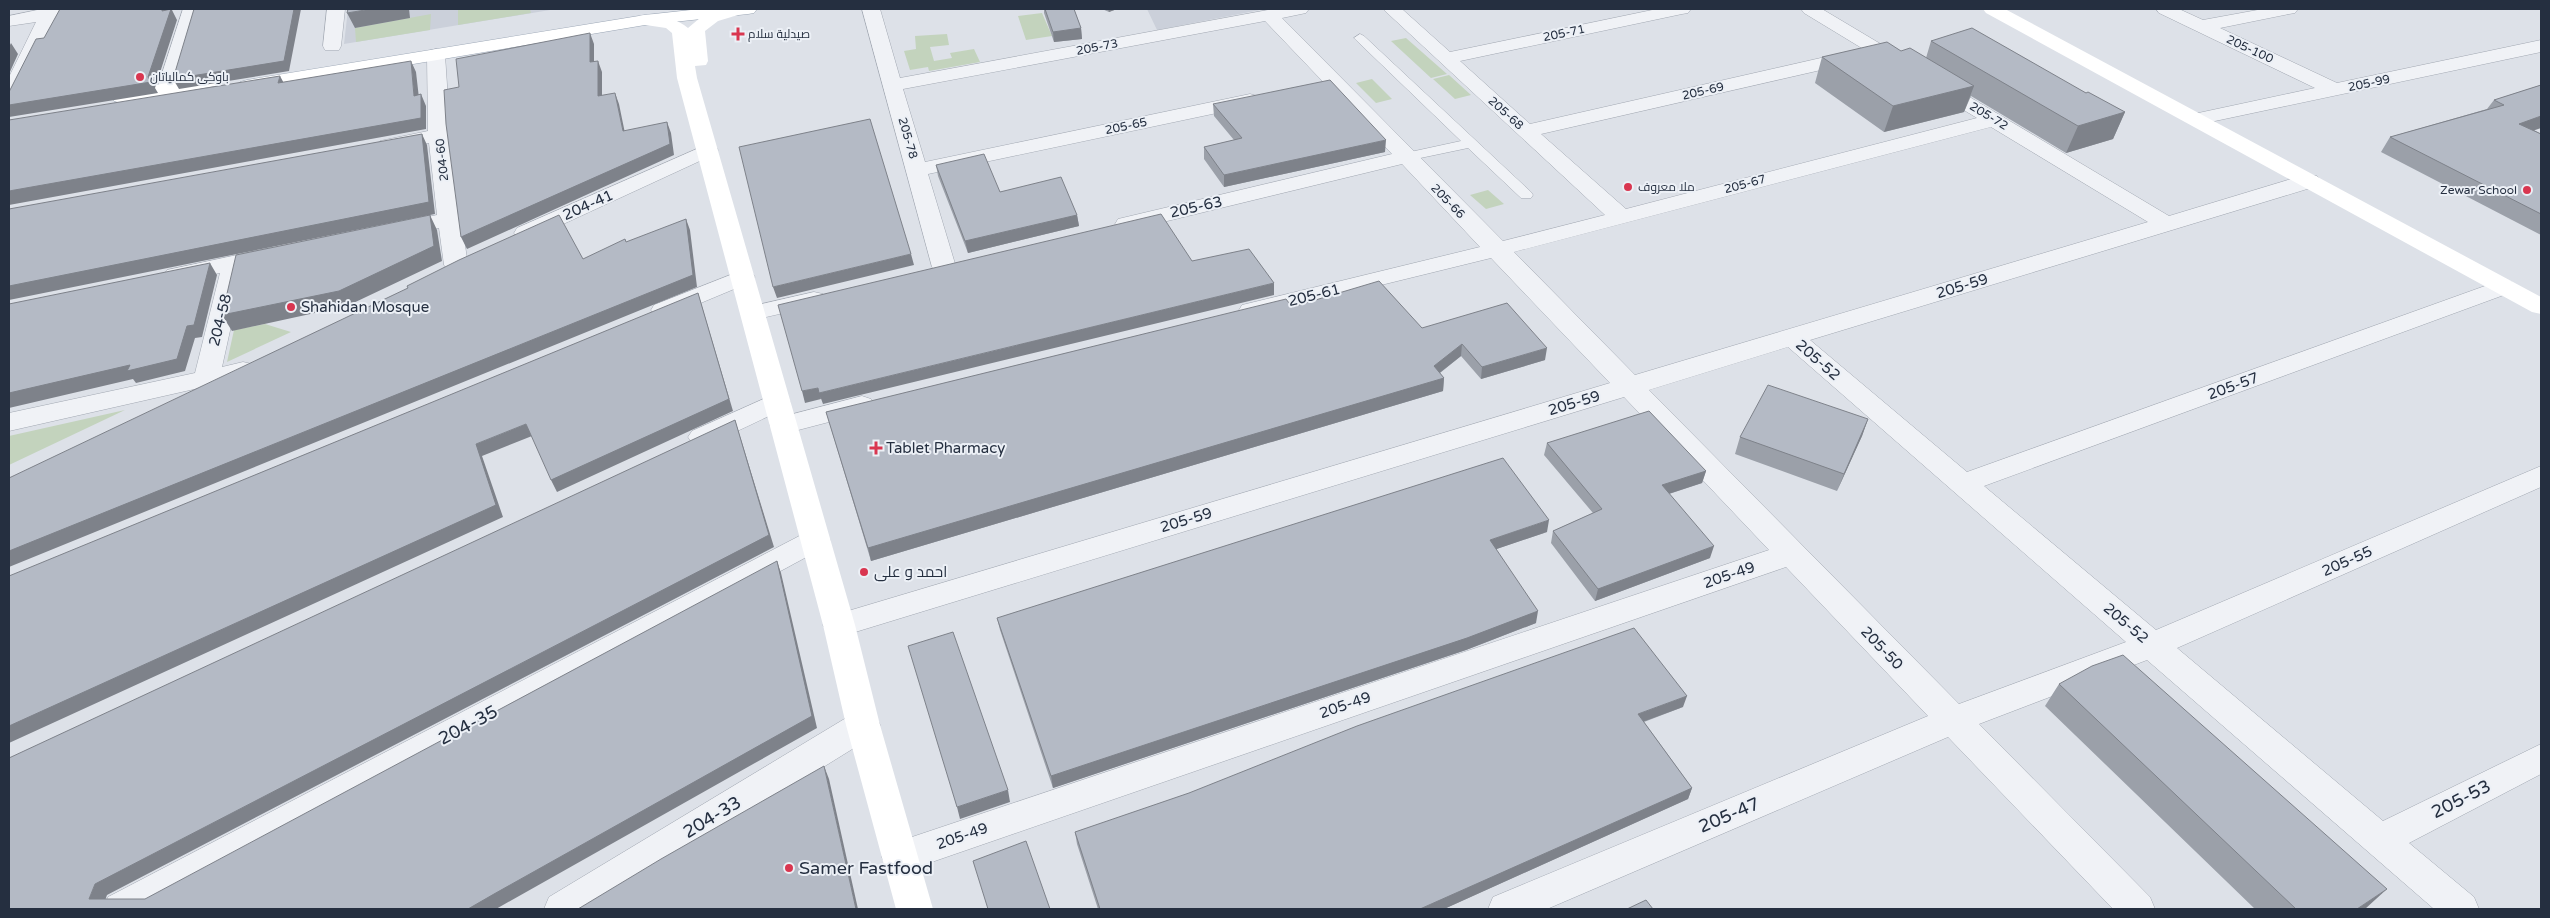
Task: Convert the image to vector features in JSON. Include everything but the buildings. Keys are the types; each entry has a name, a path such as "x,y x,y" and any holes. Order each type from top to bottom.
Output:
{"street":[{"path":"167,89 192,9"},
{"path":"332,46 336,9"},
{"name":"205-78","path":"871,9 944,267"},
{"name":"205-73","path":"894,85 1300,9"},
{"name":"205-68","path":"1392,9 1620,217"},
{"name":"205-71","path":"1446,58 1682,9"},
{"name":"205-72","path":"1810,9 2167,224"},
{"path":"1992,9 2541,307"},
{"name":"205-100","path":"2165,9 2335,90"},
{"path":"2202,26 2289,9"},
{"path":"740,10 642,14 167,89 104,105 436,55 642,14 671,23 682,31 686,70 690,86 839,625 863,725 915,909"},
{"path":"690,86 699,70 696,29 712,17 740,10"},
{"path":"9,21 50,12"},
{"path":"9,97 50,12"},
{"name":"205-66","path":"1268,15 1325,85 1406,156 1628,386"},
{"name":"205-99","path":"2196,119 2541,46"},
{"name":"205-69","path":"1526,131 1880,51"},
{"name":"204-60","path":"436,55 440,135 448,219 456,265"},
{"name":"205-65","path":"918,170 1266,97"},
{"name":"205-67","path":"1496,250 1994,120"},
{"path":"371,148 440,135"},
{"name":"204-41","path":"501,244 708,150"},
{"name":"205-63","path":"1108,228 1406,156"},
{"name":"205-59","path":"839,625 2309,181"},
{"path":"370,235 448,219"},
{"name":"205-61","path":"1226,316 1496,250"},
{"path":"150,280 293,251"},
{"name":"204-58","path":"206,378 234,262"},
{"path":"637,321 743,277"},
{"name":"205-57","path":"1962,484 2504,287"},
{"path":"753,313 839,292"},
{"name":"205-52","path":"1791,337 2461,909"},
{"path":"9,422 252,366 151,415"},
{"name":"205-50","path":"1628,386 2137,909"},
{"path":"681,446 780,413 880,401"},
{"name":"205-55","path":"1952,720 2152,646 2541,476"},
{"name":"204-35","path":"121,909 815,540"},
{"name":"205-49","path":"900,857 1790,554"},
{"name":"205-47","path":"1506,909 1952,720"},
{"name":"204-33","path":"562,909 863,725"},
{"name":"205-53","path":"2380,840 2541,758"}],"lane":[{"path":"1360,38 1526,194"},
{"path":"1406,156 1471,143"}],"shaded area":[{"path":"348,9 556,9 344,44"},
{"path":"1147,9 1265,9 1157,30"}],"green space":[{"path":"458,9 530,9 531,13 458,25"},
{"path":"1042,13 1052,36 1026,40 1018,16"},
{"path":"431,14 430,30 356,42 355,28"},
{"path":"947,34 949,45 930,47 934,61 952,58 950,53 974,49 980,62 929,71 928,67 910,70 904,51 916,49 915,36"},
{"path":"1406,38 1447,74 1431,78 1391,41"},
{"path":"1449,75 1471,95 1455,99 1433,79"},
{"path":"1372,79 1392,99 1376,103 1356,83"},
{"path":"1488,190 1504,204 1486,209 1470,195"},
{"path":"265,324 291,332 227,362 234,330"},
{"path":"125,410 9,465 9,436"}],"place":[{"name":"صیدلیة سلام","path":"738,34"},
{"name":"باوکی کمالیاتان","path":"140,77"},
{"name":"ملا معروف","path":"1628,187"},
{"name":"Zewar School","path":"2527,190"},
{"name":"Shahidan Mosque","path":"291,307"},
{"name":"Tablet Pharmacy","path":"876,448"},
{"name":"احمد و علی","path":"864,572"},
{"name":"Samer Fastfood","path":"789,868"}]}
